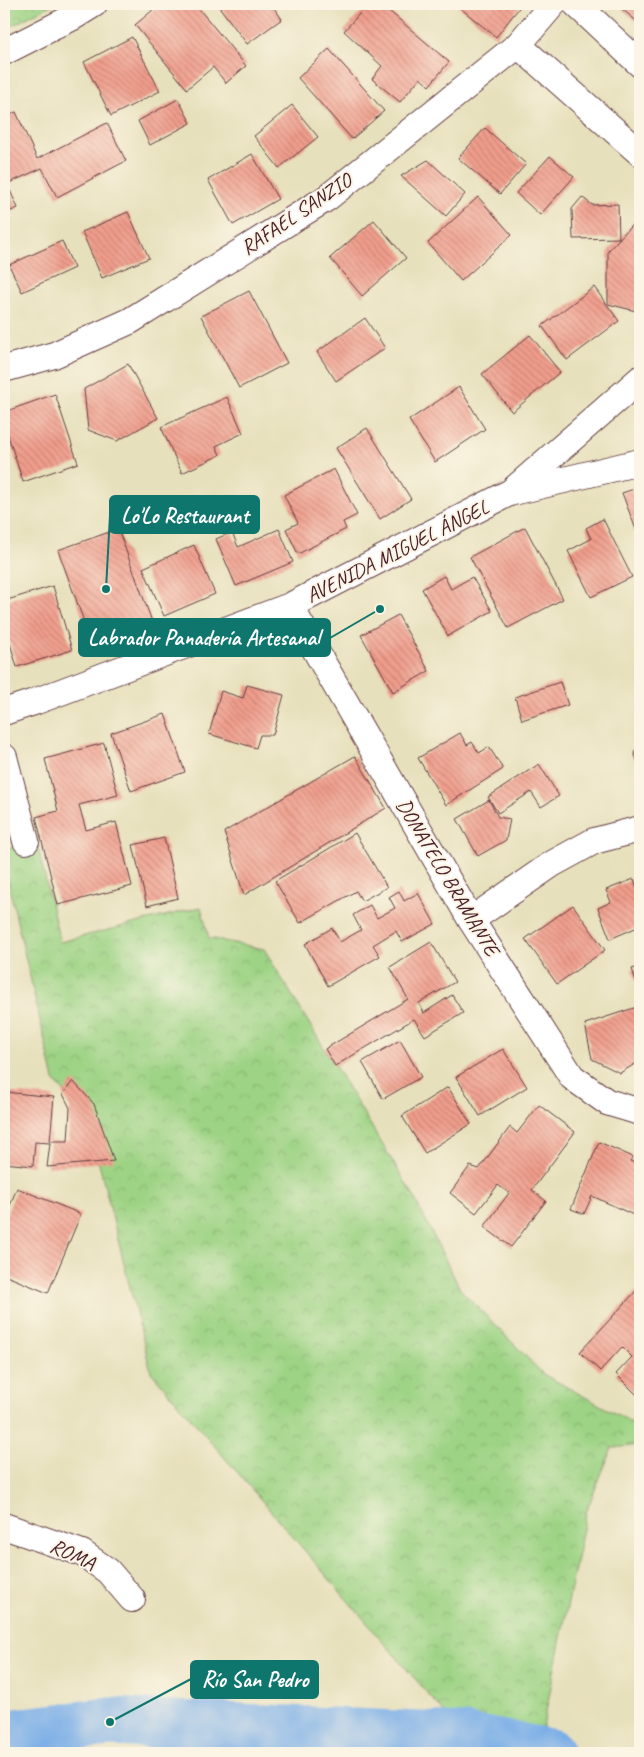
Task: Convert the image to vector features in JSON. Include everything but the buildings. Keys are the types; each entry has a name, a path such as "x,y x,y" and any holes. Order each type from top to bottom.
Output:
{"street":[{"path":"4,52 73,17 94,4"},
{"name":"RAFAEL SANZIO","path":"4,369 54,355 130,320 319,203 518,45 553,4"},
{"path":"576,4 640,64"},
{"path":"518,45 640,153"},
{"name":"AVENIDA MIGUEL ÁNGEL","path":"4,712 290,606 509,493 640,379"},
{"name":"AVENIDA MIGUEL ÁNGEL","path":"509,493 640,462"},
{"name":"DONATELO BRAMANTE","path":"290,606 471,920 572,1077 607,1102 640,1112"},
{"path":"4,757 26,841"},
{"path":"471,920 552,864 594,841 640,828"},
{"name":"ROMA","path":"4,1526 82,1554 108,1571 132,1598"}],"green space":[{"path":"4,4 53,4 4,30"},
{"path":"37,843 60,942 201,907 209,938 264,949 413,1195 460,1289 543,1374 640,1427 640,1445 612,1448 587,1509 538,1751 466,1738 151,1372 88,1119 54,1080 4,865 4,849"}],"waterway":[{"path":"4,1734 110,1722 466,1738 550,1753"}],"place":[{"name":"Lo'Lo Restaurant","path":"106,589"},
{"name":"Labrador Panadería Artesanal","path":"380,609"},
{"name":"Río San Pedro","path":"110,1722"}]}
